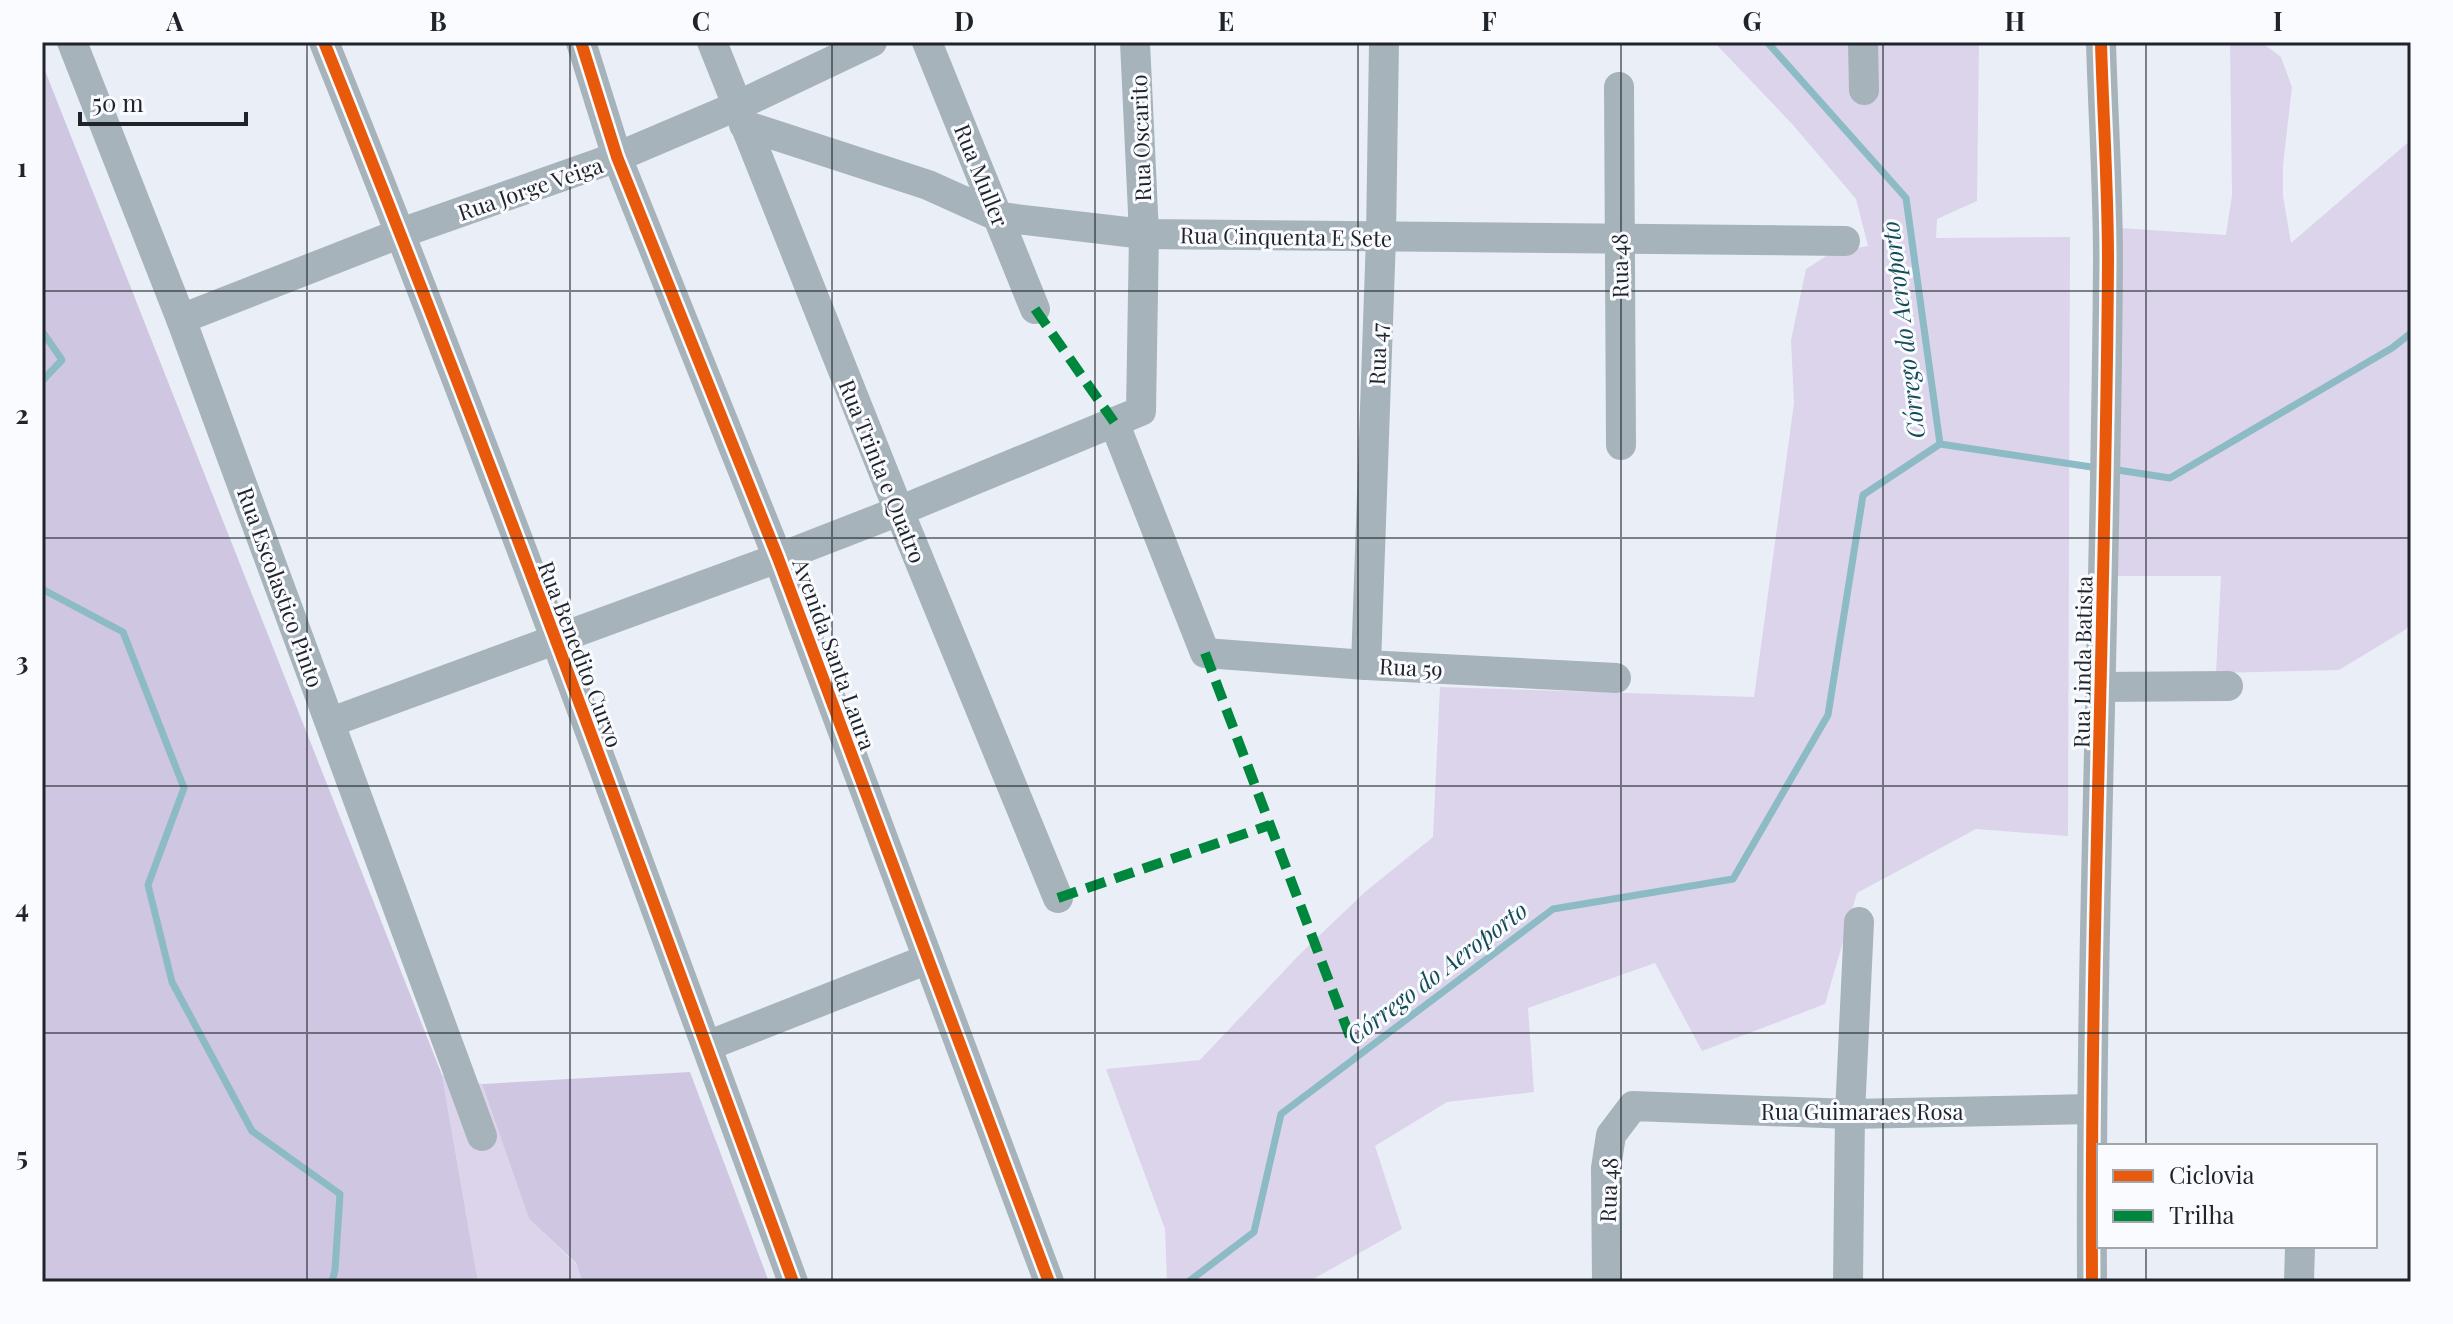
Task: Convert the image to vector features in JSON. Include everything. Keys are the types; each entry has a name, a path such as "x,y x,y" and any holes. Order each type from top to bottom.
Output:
{"street":[{"name":"Rua Escolastico Pinto","path":"72,42 181,319 482,1136"},
{"name":"Rua Benedito Curvo","path":"324,42 401,233 793,1282"},
{"name":"Avenida Santa Laura","path":"581,42 617,157 778,558 1049,1282"},
{"name":"Rua Trinta e Quatro","path":"712,42 1058,898"},
{"name":"Rua Jorge Veiga","path":"181,319 401,233 741,116 872,42"},
{"name":"Rua Muller","path":"927,42 1035,309"},
{"name":"Rua Oscarito","path":"1114,422 1141,411 1144,234 1135,42"},
{"name":"Rua 47","path":"1366,665 1381,237 1384,42"},
{"path":"1863,42 1864,90"},
{"name":"Rua Linda Batista","path":"2092,1282 2091,1109 2108,256 2101,42"},
{"name":"Rua 48","path":"1619,87 1621,445"},
{"name":"Rua Cinquenta E Sete","path":"741,116 928,185 999,217 1144,234 1845,241"},
{"path":"331,722 778,558 1114,422"},
{"name":"Rua 59","path":"1114,422 1205,653 1616,678"},
{"path":"2101,687 2228,686"},
{"path":"1848,1282 1850,1114 1859,922"},
{"path":"707,1046 928,959"},
{"name":"Rua 48","path":"1607,1282 1606,1168 1611,1135 1633,1106"},
{"name":"Rua Guimaraes Rosa","path":"1633,1106 1850,1114 2091,1109"},
{"path":"2299,1282 2300,1248"}],"shaded area":[{"path":"1714,42 1979,42 1977,201 1937,219 1936,238 2070,237 2068,836 1976,829 1857,893 1825,1004 1702,1051 1655,963 1528,1008 1534,1092 1447,1102 1375,1146 1402,1229 1308,1282 1167,1282 1165,1229 1106,1069 1200,1060 1300,954 1365,892 1433,837 1440,687 1754,697 1794,403 1791,340 1806,269 1831,253 1868,246 1856,199 1793,125"},
{"path":"2230,42 2261,42 2281,57 2292,87 2283,165 2283,196 2291,243 2411,140 2411,623 2405,630 2339,670 2216,673 2221,576 2114,576 2120,228 2226,235 2232,195"},
{"path":"42,63 442,1075 478,1282 42,1282"},
{"path":"690,1072 769,1282 582,1282 576,1263 529,1219 482,1084"},
{"path":"442,1075 482,1084 529,1219 576,1264 582,1282 478,1282"}],"waterway":[{"name":"Córrego do Aeroporto","path":"1188,1282 1254,1232 1281,1114 1553,909 1733,879 1828,715 1863,495 1940,444 1906,198 1767,42"},
{"path":"42,331 62,360 42,381"},
{"path":"2111,469 2170,478 2392,348 2411,333"},
{"path":"1940,444 2098,468"},
{"path":"42,589 123,632 184,788 148,885 172,982 252,1131 340,1194 332,1282"}],"marked path":[{"path":"1035,309 1114,422"},
{"path":"1205,653 1352,1042"},
{"path":"1058,898 1270,825"}],"cycle path":[{"path":"324,42 505,505 793,1282"},
{"path":"581,42 617,157 778,558 1049,1282"},
{"path":"2092,1282 2093,1026 2108,260 2101,42"}]}
